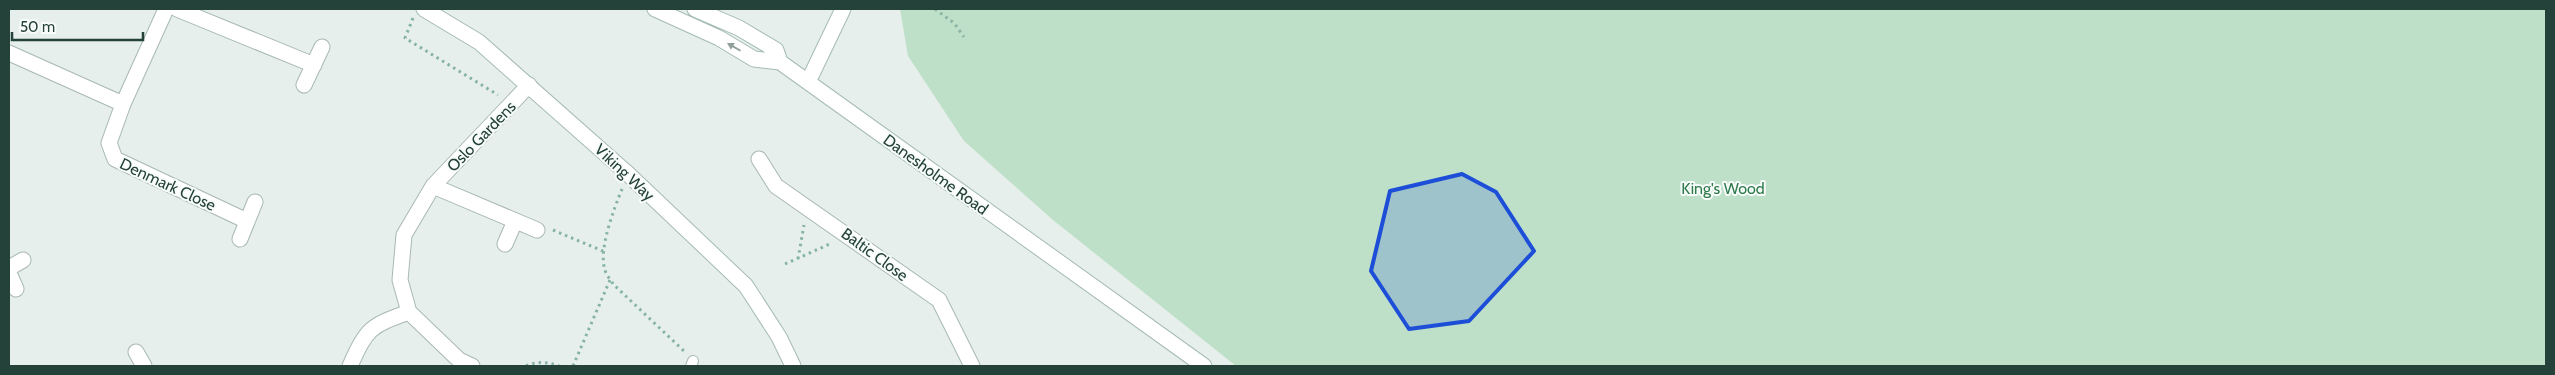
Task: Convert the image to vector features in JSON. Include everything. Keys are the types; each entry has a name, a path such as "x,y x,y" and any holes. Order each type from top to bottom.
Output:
{"street":[{"name":"Denmark Close","path":"166,9 123,104 109,143 115,159 247,221"},
{"path":"177,9 314,65"},
{"name":"Danesholme Road","path":"655,9 719,38 754,59 780,62 1204,366"},
{"path":"695,9 739,28 776,50 780,62"},
{"path":"808,82 843,9"},
{"name":"Viking Way","path":"421,11 479,42 529,85 746,286 779,337 793,366"},
{"path":"304,85 322,47"},
{"path":"9,53 123,104"},
{"name":"Oslo Gardens","path":"409,312 400,280 404,235 433,186 529,85"},
{"name":"Baltic Close","path":"759,158 776,186 939,300 972,366"},
{"name":"Oslo Gardens","path":"433,186 537,230"},
{"path":"240,240 254,202"},
{"path":"505,244 514,221"},
{"path":"9,268 23,260"},
{"path":"9,273 16,289"},
{"path":"350,366 360,342 376,324 409,312 459,360 472,366"},
{"path":"136,352 144,366"}],"path":[{"path":"935,9 954,23 964,37"},
{"path":"421,11 405,38 512,103"},
{"path":"622,189 612,216 605,252 605,270 611,280 692,363"},
{"path":"798,258 805,219 812,210"},
{"path":"537,230 546,227 605,252"},
{"path":"785,264 848,235"},
{"path":"573,366 611,280"},
{"path":"526,366 533,363 551,363 559,366"}],"highlighted area":[{"path":"1462,174 1496,192 1534,251 1469,321 1409,329 1371,271 1390,191"}],"green space":[{"name":"King's Wood","path":"900,9 2546,9 2546,366 1236,366 1053,220 964,141 908,56"}]}
